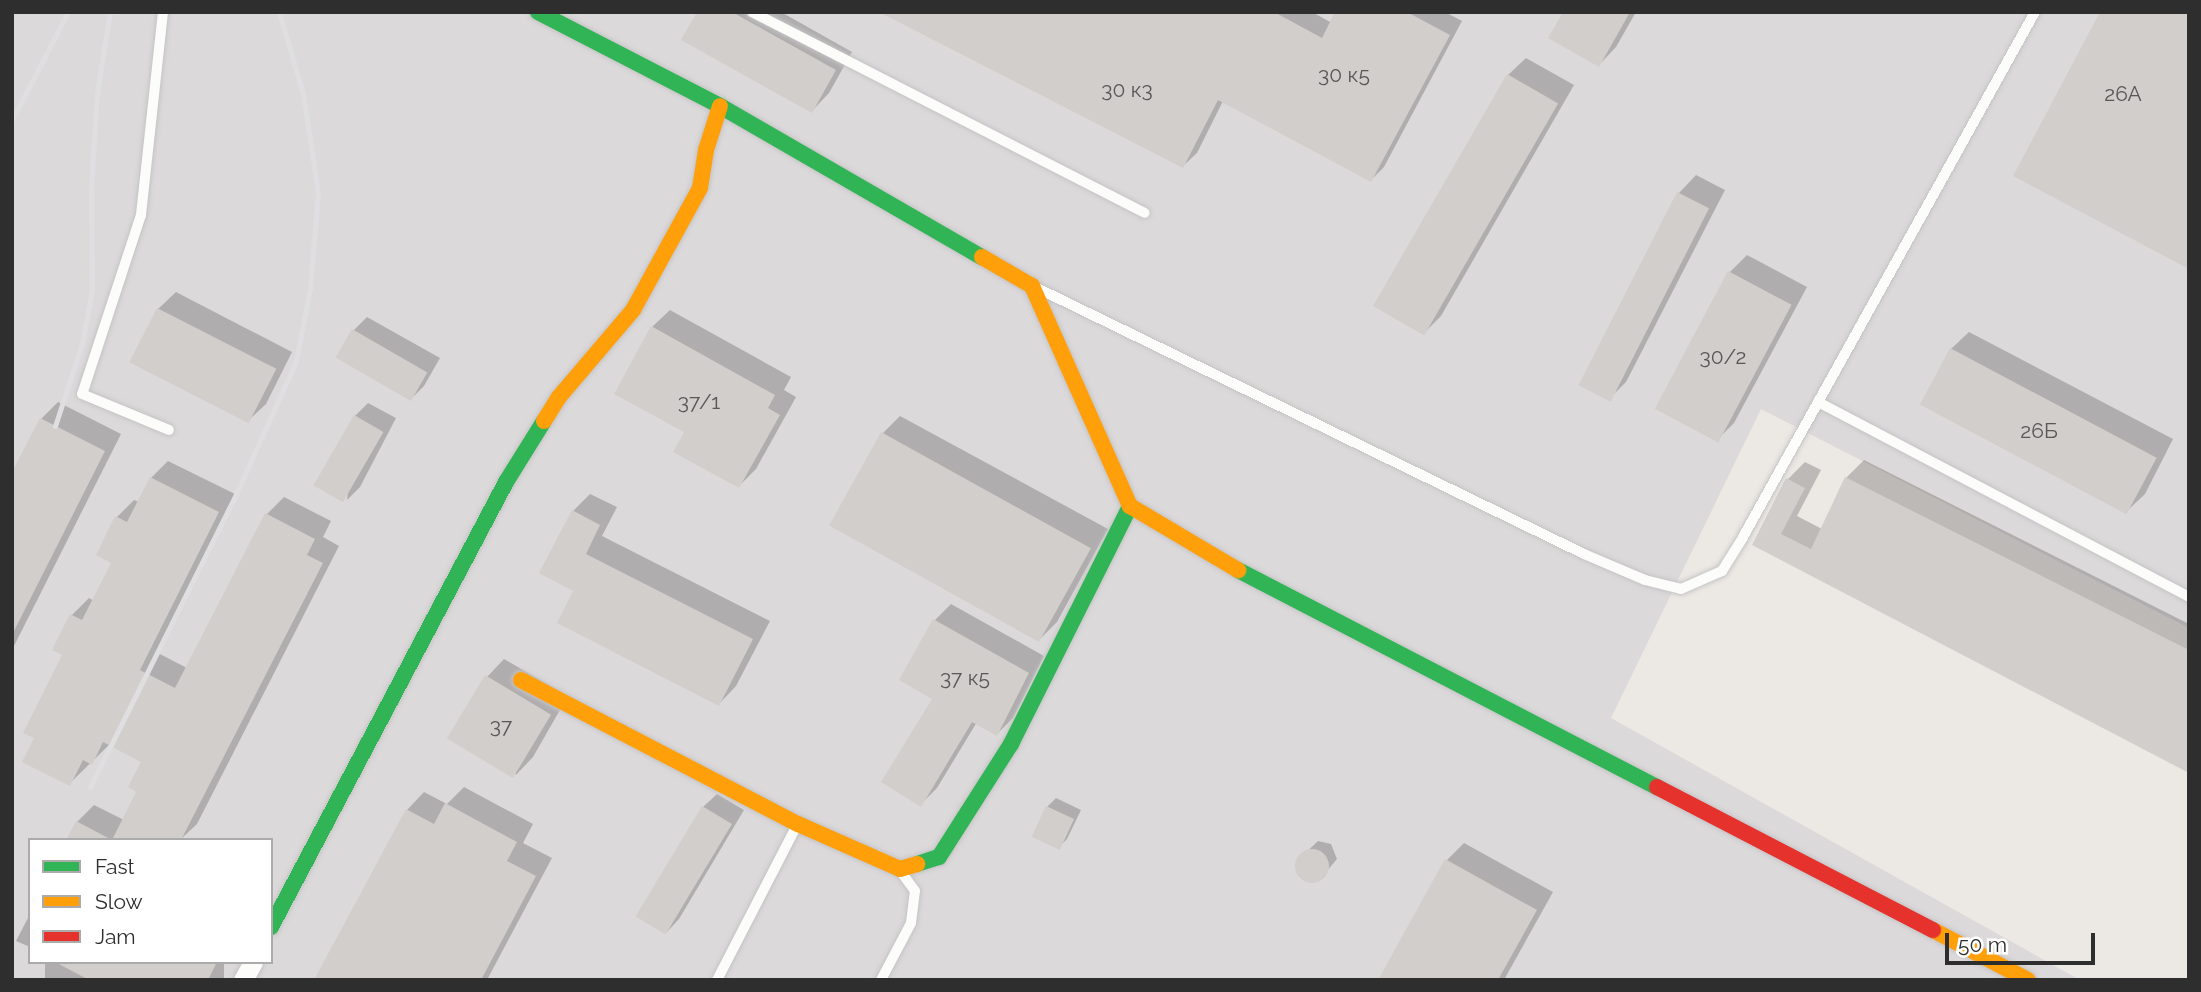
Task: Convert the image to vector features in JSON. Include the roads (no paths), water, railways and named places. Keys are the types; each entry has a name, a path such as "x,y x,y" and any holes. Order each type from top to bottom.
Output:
{"street":[{"path":"538,12 720,106 1032,286 1130,506 1253,578 2028,980"},
{"path":"273,923 506,482 559,397 634,310 700,188 706,150 720,106"},
{"path":"521,680 798,824 900,869 939,857 1004,755 1130,506"},
{"path":"243,980 252,964"}],"lane":[{"path":"163,12 141,215 82,394 169,430"},
{"path":"752,12 1145,213"},
{"path":"1032,286 1584,554 1646,580 1681,589 1721,571 2035,12"},
{"path":"1818,402 2189,597"},
{"path":"717,980 798,824"},
{"path":"881,980 911,923 915,891 900,869"}],"railway":[{"path":"12,120 68,12"},
{"path":"55,426 82,344 92,289 91,188 97,93 110,12"},
{"path":"90,787 236,494 296,361 310,288 318,193 303,94 279,12"}]}
